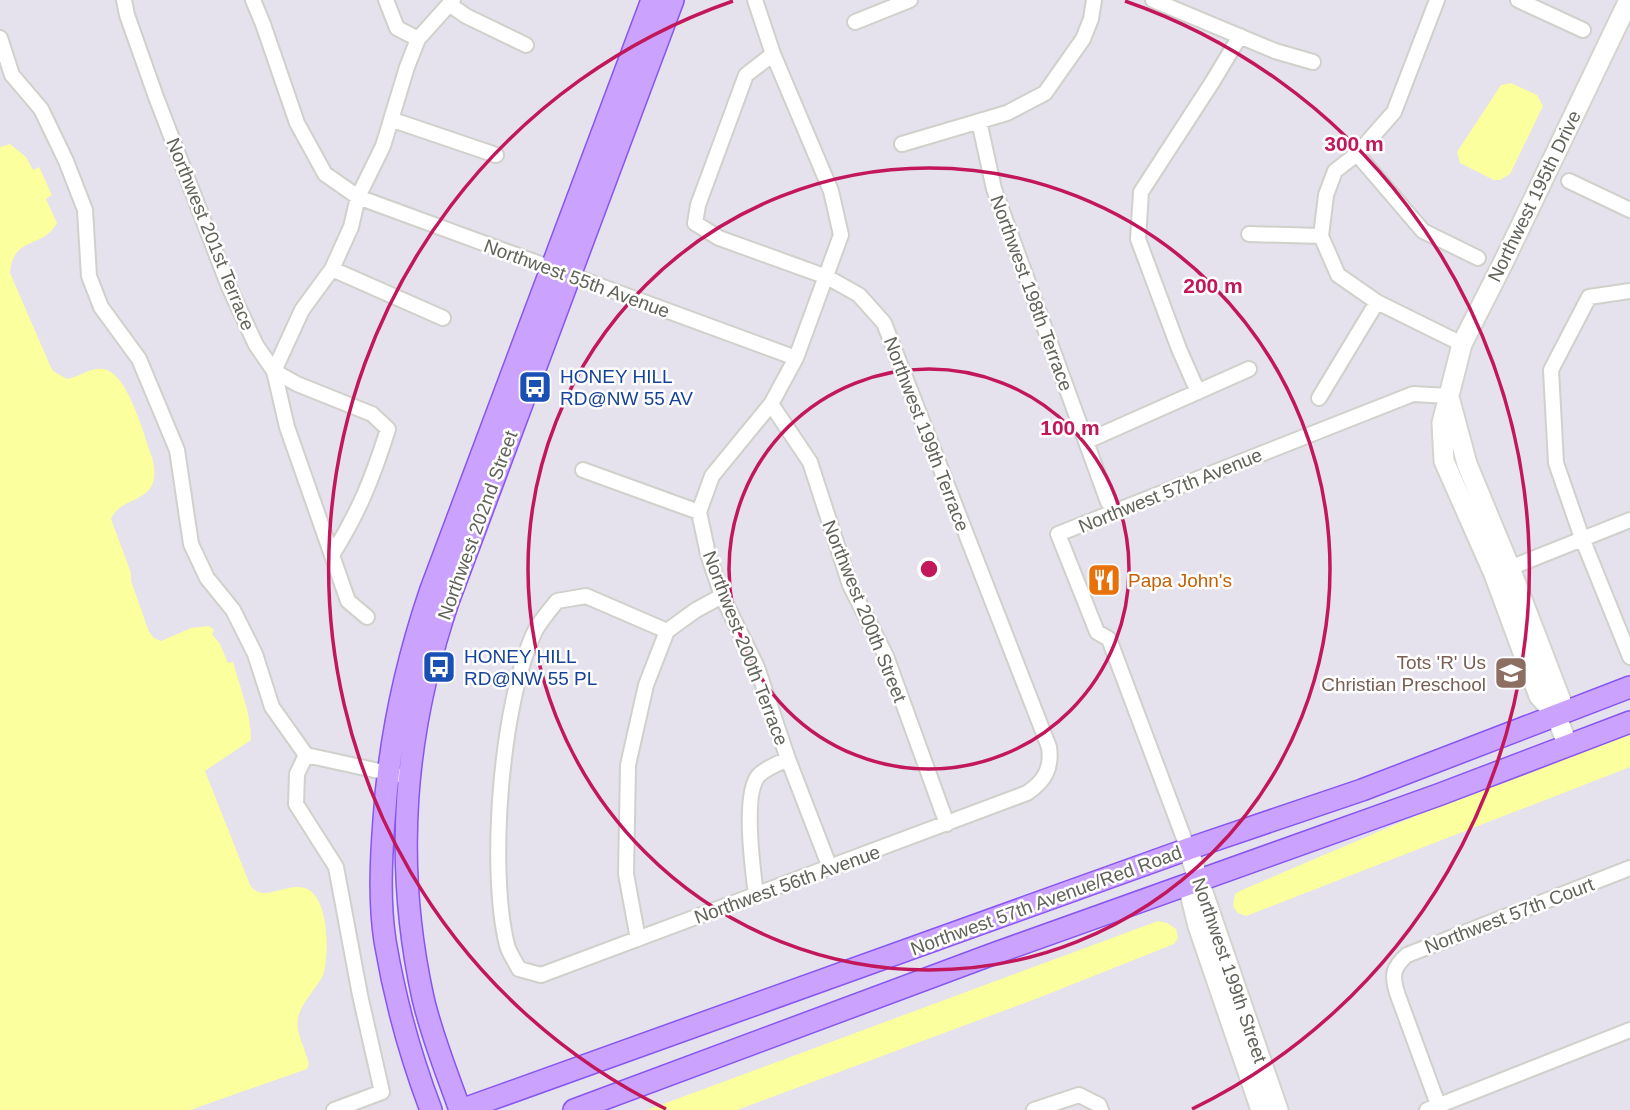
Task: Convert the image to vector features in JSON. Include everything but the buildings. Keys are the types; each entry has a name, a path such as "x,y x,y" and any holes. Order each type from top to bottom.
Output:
{"main road":[{"name":"Northwest 202nd Street","path":"561,272 652,0"},
{"name":"Northwest 202nd Street","path":"431,1110 404,1029 385,939 381,860 397,775 402,689 415,637 673,0"},
{"name":"Northwest 57th Avenue/Red Road","path":"460,1110 1188,849 1362,790 1630,687"},
{"name":"Northwest 57th Avenue/Red Road","path":"574,1110 1630,722"},
{"name":"Northwest 202nd Street","path":"397,775 405,831 406,881 415,956 433,1033 460,1110"}],"street":[{"name":"Northwest 201st Terrace","path":"124,0 156,97 229,287 256,345 274,371 287,427 348,601 367,617"},
{"name":"Northwest 55th Avenue","path":"253,0 297,122 325,174 358,197 796,358"},
{"path":"386,0 397,27 418,38"},
{"path":"583,470 699,512 712,476 771,404 796,358 827,277 841,235 831,191 773,54 755,0"},
{"path":"855,22 909,0"},
{"path":"902,144 1007,113 1045,93 1083,39 1091,19 1094,0"},
{"path":"1153,0 1275,51 1313,62"},
{"path":"1437,0 1394,112 1357,154 1335,171 1326,195 1321,236 1338,275 1377,302 1462,344"},
{"path":"1518,0 1583,30"},
{"name":"Northwest 195th Drive","path":"1568,746 1556,715 1561,701 1502,571 1444,461 1442,422 1462,344 1629,0"},
{"path":"332,555 355,519 388,429 373,414 297,384 274,371 302,310 331,269 351,227 358,197 393,120 418,38 451,2 466,16 526,45"},
{"path":"1198,392 1138,239 1141,192 1240,36"},
{"path":"0,37 12,75 41,110 66,160 85,210 89,276 101,307 139,359 177,450 191,544 207,578 233,610 255,654 272,707 306,755 397,775"},
{"name":"Northwest 199th Terrace","path":"773,54 746,75 698,205 695,223 719,238 827,277 859,295 884,323 1049,747 1051,762 1047,773"},
{"path":"393,120 496,155"},
{"name":"Northwest 198th Terrace","path":"979,121 994,189 1108,502"},
{"path":"1357,154 1423,231 1478,258"},
{"path":"1569,181 1630,210"},
{"path":"1249,234 1321,236"},
{"path":"331,269 443,318"},
{"path":"1630,291 1589,297 1551,370 1556,463 1582,538 1630,657"},
{"path":"1319,398 1377,302"},
{"path":"1087,441 1249,369"},
{"name":"Northwest 57th Avenue","path":"1188,849 1110,639 1097,632 1058,534 1413,394 1448,396"},
{"name":"Northwest 200th Street","path":"771,404 810,462 850,585 886,656 947,824"},
{"name":"Northwest 200th Terrace","path":"699,512 708,554 722,596 757,667 788,759 830,867"},
{"path":"1502,571 1630,520"},
{"name":"Northwest 56th Avenue","path":"667,631 586,596 557,601 536,631 520,676 508,733 498,827 502,910 508,947 519,969 541,975 638,939 1027,793 1039,785 1047,773"},
{"path":"638,939 626,874 628,765 646,685 667,631 696,610 722,596"},
{"path":"306,755 297,774 296,804 336,867 360,995 382,1092 334,1110"},
{"name":"Northwest 200th Terrace","path":"756,895 750,844 753,785 758,776 788,759"},
{"name":"Northwest 199th Street","path":"1188,849 1198,926 1261,1110"},
{"name":"Northwest 57th Court","path":"1435,1108 1397,993 1394,969 1407,955 1630,868"},
{"name":"Northwest 199th Street","path":"1193,882 1278,1110"},
{"path":"1435,1108 1630,1030"},
{"path":"1034,1110 1079,1095 1100,1107"}],"shaded area":[{"path":"1511,83 1537,95 1543,106 1510,174 1500,180 1494,180 1460,163 1457,152 1501,85"},
{"path":"10,144 26,157 33,170 39,167 52,195 46,199 57,223 44,237 16,253 10,273 49,363 53,371 67,379 98,369 112,373 120,381 134,406 152,457 153,484 140,497 116,511 111,519 149,632 161,641 191,628 209,626 214,630 212,634 220,644 228,663 233,662 247,710 251,740 205,771 250,885 261,893 305,888 313,893 323,913 327,939 324,972 303,1005 298,1021 309,1064 307,1069 190,1110 0,1110 0,147"},
{"path":"1630,730 1630,767 1246,916 1238,913 1233,906 1235,894 1242,890 1549,759"},
{"path":"1158,921 1176,929 1178,938 1174,944 1038,998 737,1110 647,1110"}],"place":[{"name":"HONEY HILL RD@NW 55 AV","path":"535,387"},
{"name":"Papa John's","path":"1104,580"},
{"name":"HONEY HILL RD@NW 55 PL","path":"439,667"},
{"name":"Tots 'R' Us Christian Preschool","path":"1511,673"}]}
